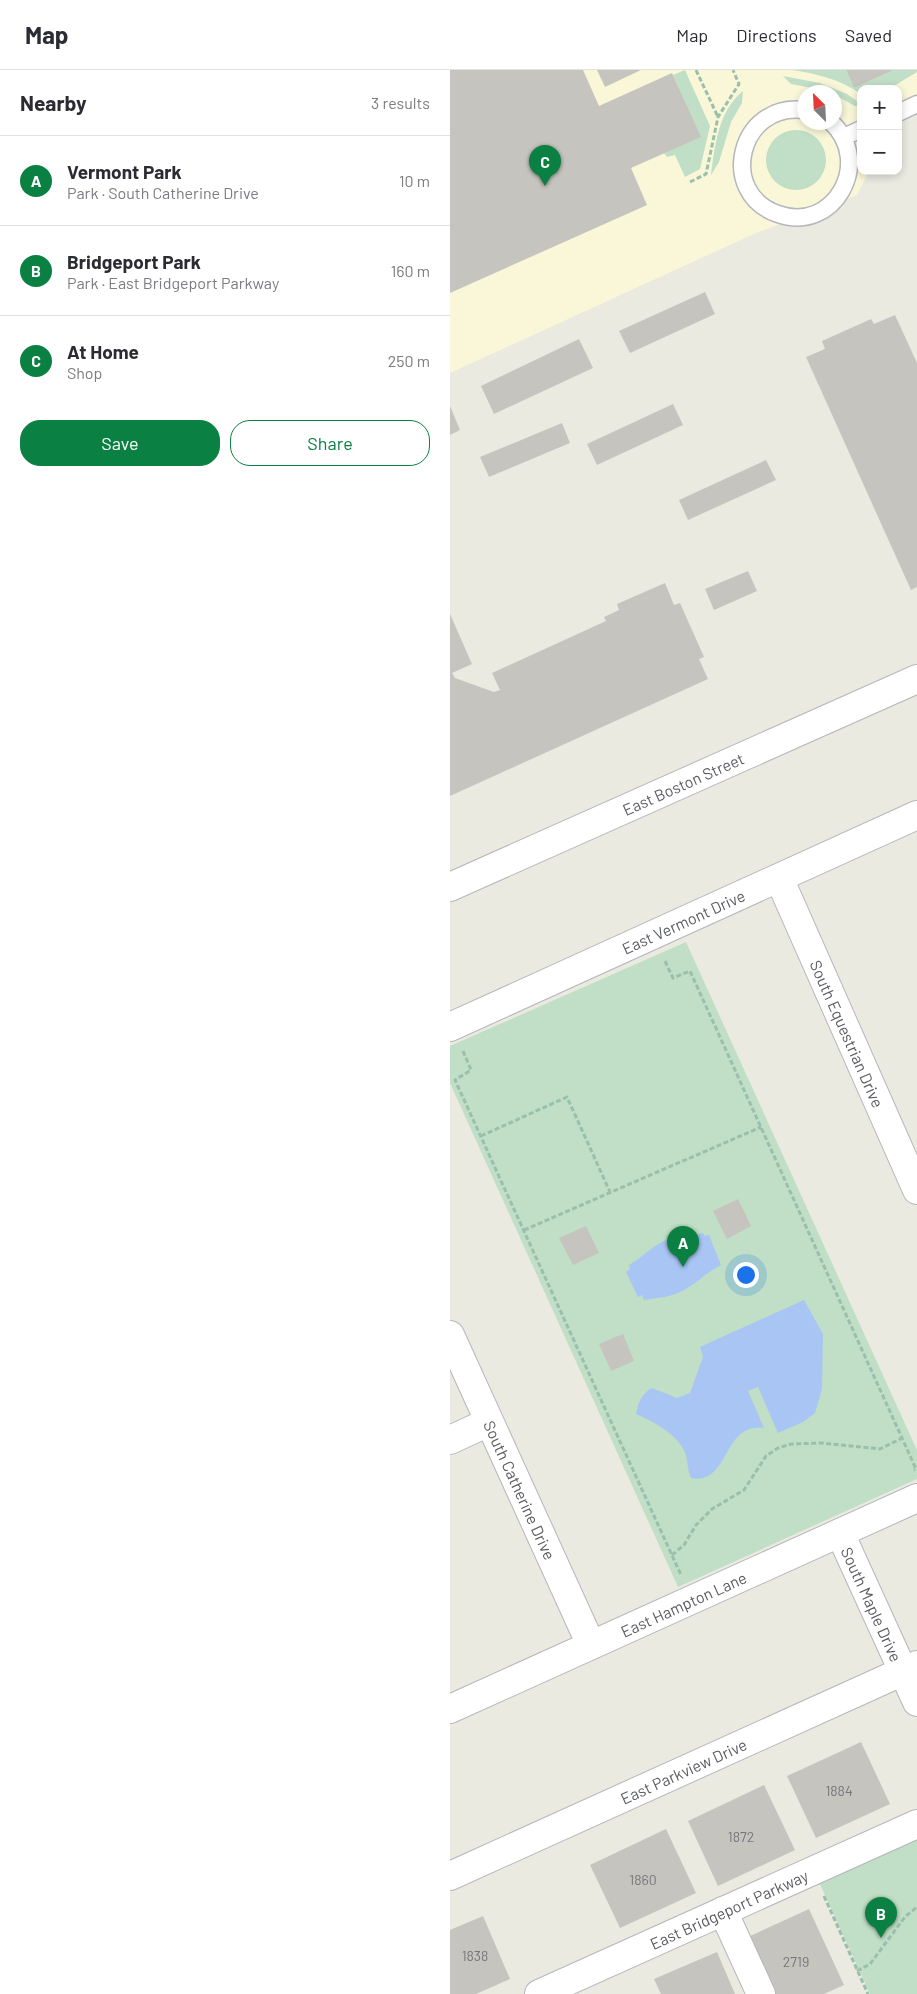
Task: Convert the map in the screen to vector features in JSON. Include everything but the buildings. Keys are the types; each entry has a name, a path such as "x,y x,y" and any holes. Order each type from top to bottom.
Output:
{"street":[{"name":"East Boston Street","path":"450,887 917,679"},
{"name":"East Vermont Drive","path":"456,1039 779,878 917,815"},
{"name":"South Equestrian Drive","path":"779,878 917,1190"},
{"name":"South Catherine Drive","path":"450,1335 591,1645"},
{"path":"450,1440 489,1422"},
{"name":"East Hampton Lane","path":"450,1709 917,1498"},
{"name":"South Maple Drive","path":"840,1532 910,1668 917,1702"},
{"name":"East Parkview Drive","path":"450,1876 910,1668"},
{"name":"East Bridgeport Parkway","path":"541,1994 917,1824"},
{"path":"724,1911 761,1994"}],"lane":[{"path":"902,111 917,104"},
{"path":"797,110 784,110 762,121 752,132 745,144 742,158 744,179 754,198 766,208 779,214 793,217 808,216 822,210 835,200 845,186 850,170 849,153 844,137 838,130"},
{"path":"844,137 859,130"}],"path":[{"path":"696,70 718,117"},
{"path":"690,182 706,174 718,117 739,84 733,70"},
{"path":"664,960 672,978 690,970 916,1469 907,1473"},
{"path":"456,1039 471,1070 455,1080 684,1581"},
{"path":"481,1136 567,1097 610,1192"},
{"path":"524,1230 761,1127"},
{"path":"672,1555 684,1545 696,1525 712,1509 744,1490 766,1456 778,1448 791,1444 822,1443 880,1449 902,1438"},
{"path":"822,1891 868,1994"},
{"path":"857,1971 870,1964 905,1917 917,1907"}],"shaded area":[{"path":"450,70 917,70 917,111 902,117 902,85 857,85 857,175 867,175 857,195 756,233 450,373"}],"green space":[{"path":"685,70 710,126 700,169 685,177 675,155 667,157 664,153 700,137 673,75"},
{"path":"792,70 846,70 854,88 857,87 857,92 845,84 811,73"},
{"path":"894,70 917,70 917,72 896,85 861,85"},
{"path":"783,76 825,85 797,85 791,84"},
{"path":"743,91 742,103 731,122 719,162 711,175 716,141 723,119 728,108"},
{"path":"842,92 857,101 857,106 842,99"},
{"path":"790,130 802,130 813,135 821,143 826,154 826,166 821,177 813,185 802,190 790,190 779,185 771,177 766,166 766,154 771,143 779,135"},
{"path":"686,942 917,1450 917,1479 678,1587 450,1083 450,1046"},
{"path":"917,1837 917,1994 870,1994 819,1882"}],"water":[{"path":"703,1233 705,1236 709,1235 721,1265 689,1287 675,1294 644,1300 642,1295 638,1297 626,1272 630,1269 629,1265 668,1239"},
{"path":"804,1300 823,1334 822,1389 815,1413 803,1422 778,1433 758,1387 748,1391 764,1428 750,1429 740,1434 713,1473 704,1478 691,1478 684,1450 675,1438 636,1414 641,1399 652,1388 677,1398 690,1393 703,1357 700,1347"}],"place":[{"name":"At Home","path":"545,186"},
{"name":"Vermont Park","path":"683,1267"},
{"name":"Bridgeport Park","path":"881,1938"}]}
